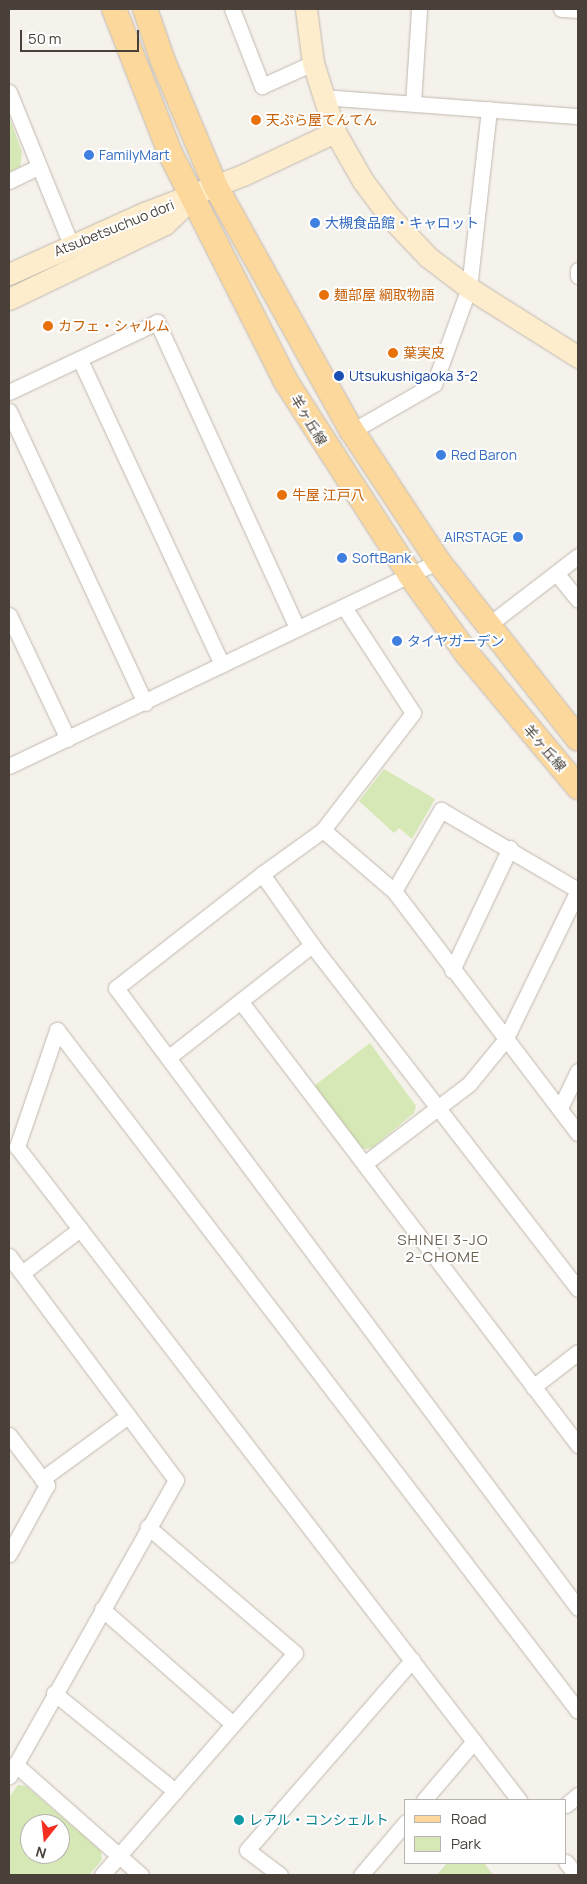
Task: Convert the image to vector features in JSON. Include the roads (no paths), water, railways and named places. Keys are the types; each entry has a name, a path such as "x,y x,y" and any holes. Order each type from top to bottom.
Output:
{"main road":[{"name":"羊ヶ丘線","path":"114,9 170,153 285,380 410,575 468,656 578,786"},
{"path":"145,9 163,60 216,186 352,431 438,561 487,626 578,739"}],"street":[{"path":"232,9 262,86 313,63"},
{"path":"306,9 313,63 335,132 363,181 389,216 428,257 470,288 578,357"},
{"path":"413,103 419,9"},
{"path":"562,9 578,10"},
{"path":"9,92 71,245"},
{"path":"323,96 578,116"},
{"path":"352,431 434,384 470,288 488,109"},
{"path":"192,198 335,132"},
{"path":"9,181 38,167"},
{"name":"Atsubetsuchuo dori","path":"9,274 144,213 192,198"},
{"name":"Atsubetsuchuo dori","path":"9,299 164,224 192,198"},
{"path":"578,270 578,276"},
{"path":"9,392 157,322 297,628"},
{"path":"80,360 222,665"},
{"path":"9,411 145,703"},
{"path":"487,626 578,556"},
{"path":"9,766 145,703 438,561"},
{"path":"557,574 578,600"},
{"path":"344,607 413,712 322,830 262,874 116,988 169,1057 291,1226 578,1608"},
{"path":"9,615 68,738"},
{"path":"364,1164 469,1084 505,1040 578,890 510,848 442,810 394,891"},
{"path":"322,830 394,891 505,1040 578,1133"},
{"path":"452,970 510,848"},
{"path":"262,874 312,945 578,1289"},
{"path":"169,1057 312,945"},
{"path":"241,1002 578,1445"},
{"path":"518,1799 17,1147 56,1030 578,1711"},
{"path":"560,1108 578,1070"},
{"path":"22,1273 80,1229"},
{"path":"9,1256 176,1480 12,1770 141,1875"},
{"path":"533,1387 578,1352"},
{"path":"42,1479 128,1416"},
{"path":"9,1435 47,1485 9,1554"},
{"path":"102,1875 295,1653 148,1527"},
{"path":"102,1609 234,1724"},
{"path":"280,1875 247,1850 412,1660"},
{"path":"54,1693 175,1791"},
{"path":"425,1799 474,1741"},
{"path":"567,1804 578,1795"},
{"path":"361,1875 404,1824"},
{"path":"567,1863 576,1875"}],"place":[{"name":"天ぷら屋てんてん","path":"256,120"},
{"name":"FamilyMart","path":"89,155"},
{"name":"大槻食品館・キャロット","path":"315,223"},
{"name":"麺部屋 綱取物語","path":"324,295"},
{"name":"カフェ・シャルム","path":"48,326"},
{"name":"葉実皮","path":"393,353"},
{"name":"Utsukushigaoka 3-2","path":"339,376"},
{"name":"Red Baron","path":"441,455"},
{"name":"牛屋 江戸八","path":"282,495"},
{"name":"AIRSTAGE","path":"518,537"},
{"name":"SoftBank","path":"342,558"},
{"name":"タイヤガーデン","path":"397,641"},
{"name":"レアル・コンシェルト","path":"239,1820"}],"district":[{"name":"SHINEI 3-JO 2-CHOME","path":"443,1248"}]}
